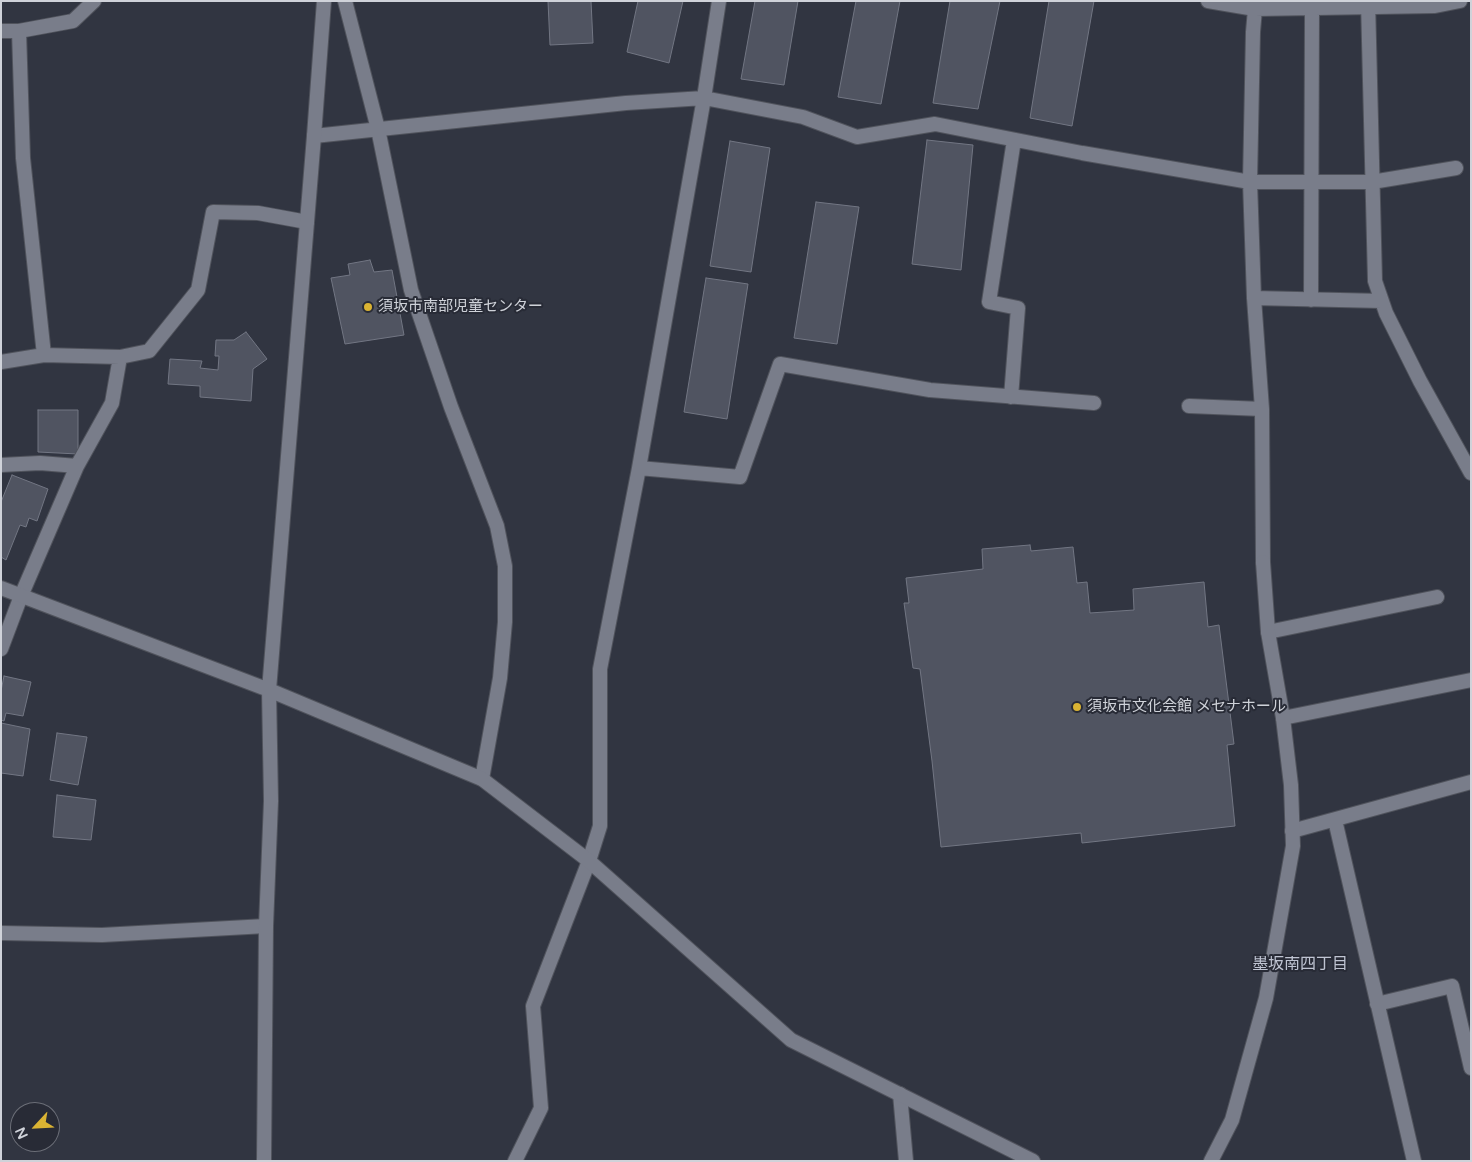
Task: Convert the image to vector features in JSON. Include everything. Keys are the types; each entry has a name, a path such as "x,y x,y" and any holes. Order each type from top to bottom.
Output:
{"street":[{"path":"1,31 19,31 74,21 94,1"},
{"path":"264,1161 266,926 271,801 269,690 324,1"},
{"path":"345,1 378,129 411,290 451,407 497,526 505,566 505,622 500,678 482,779"},
{"path":"515,1161 541,1108 533,1006 600,826 600,669 639,468 704,98 719,1"},
{"path":"1208,1 1312,9 1368,4 1436,6 1460,1"},
{"path":"1368,4 1375,281 1386,313 1420,382 1471,473"},
{"path":"1211,1161 1232,1120 1266,998 1293,846 1291,785 1283,718 1268,632 1263,562 1262,409 1254,298 1250,182 1255,5"},
{"path":"1312,9 1312,300"},
{"path":"19,31 23,158 44,355"},
{"path":"314,136 616,104 704,98 802,117 857,137 935,124 1250,182 1372,182 1456,168"},
{"path":"1011,397 1018,308 989,302 1014,140"},
{"path":"1,362 44,355 120,357 148,351 198,290 213,212 258,213 307,222"},
{"path":"1254,298 1382,302"},
{"path":"1,649 21,596 77,466 112,403 120,357"},
{"path":"639,468 740,476 780,364 930,390 1094,403"},
{"path":"1189,406 1262,409"},
{"path":"1,465 40,463 77,466"},
{"path":"1,588 269,690 482,779 588,861 791,1040 1033,1161"},
{"path":"1268,632 1437,597"},
{"path":"1283,718 1471,680"},
{"path":"1292,831 1471,782"},
{"path":"1334,820 1414,1161"},
{"path":"1,933 102,935 266,926"},
{"path":"1377,1004 1452,986 1471,1068"},
{"path":"900,1094 906,1161"}],"building":[{"path":"548,1 591,1 593,43 550,45"},
{"path":"638,1 683,1 669,63 627,52"},
{"path":"755,1 798,1 784,85 741,79"},
{"path":"856,1 900,1 881,104 838,97"},
{"path":"950,1 1000,1 978,109 933,103"},
{"path":"1049,1 1094,1 1072,126 1030,118"},
{"path":"927,140 973,145 961,270 912,264"},
{"path":"730,141 770,148 751,272 710,266"},
{"path":"816,202 859,207 837,344 794,338"},
{"name":"須坂市南部児童センター","path":"370,260 374,272 392,270 404,335 345,344 331,278 350,275 348,264"},
{"path":"706,278 748,284 727,419 684,412"},
{"path":"246,332 267,359 253,369 251,401 200,397 200,386 168,384 170,359 202,361 200,368 218,370 219,356 215,356 216,340 234,340"},
{"path":"38,410 78,410 78,454 38,452"},
{"path":"12,475 48,489 37,521 29,518 26,527 20,525 6,560 1,557 1,502"},
{"name":"須坂市文化会館 メセナホール","path":"1030,545 1031,551 1073,547 1077,583 1087,582 1090,613 1134,610 1133,589 1204,582 1208,627 1219,625 1234,744 1227,745 1235,826 1082,843 1081,833 941,847 920,669 913,668 904,603 909,603 906,578 983,569 982,549"},
{"path":"4,676 31,682 23,716 6,713 4,721 1,720 1,691"},
{"path":"1,723 30,729 23,776 1,773"},
{"path":"57,733 87,737 78,785 50,780"},
{"path":"57,795 96,800 91,840 53,837"}],"place":[{"name":"須坂市南部児童センター","path":"368,307"},
{"name":"須坂市文化会館 メセナホール","path":"1077,707"}],"district":[{"name":"墨坂南四丁目","path":"1300,965"}]}
